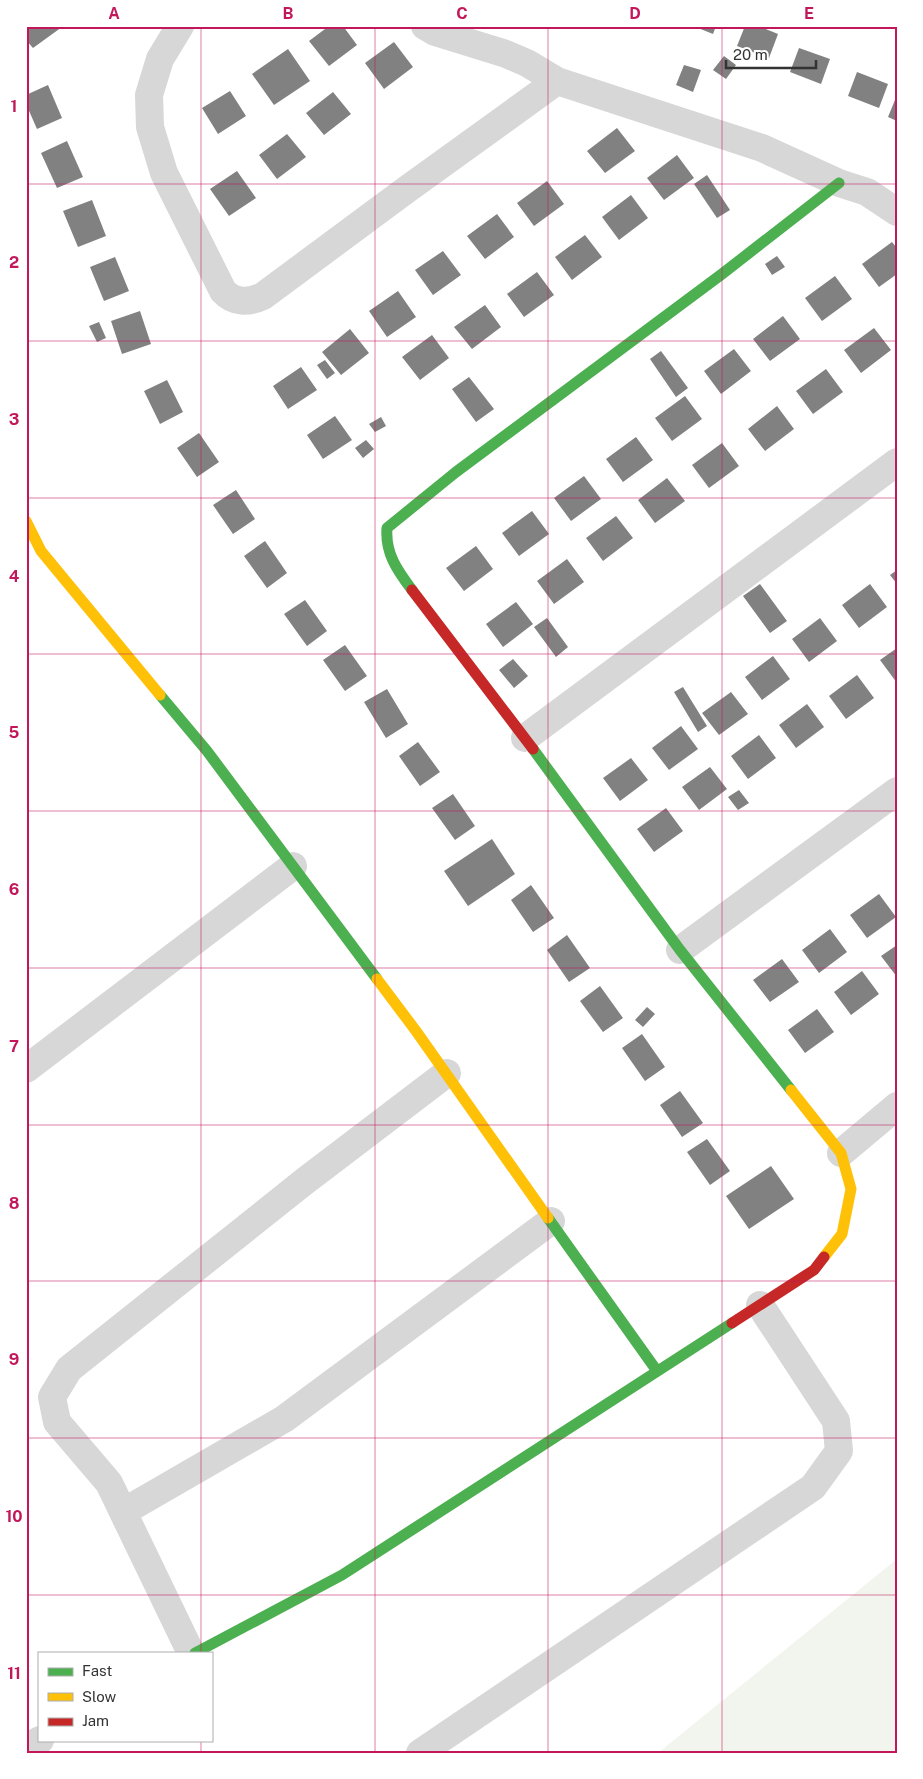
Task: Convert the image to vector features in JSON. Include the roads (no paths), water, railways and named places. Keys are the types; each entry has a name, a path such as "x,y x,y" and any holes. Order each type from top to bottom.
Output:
{"street":[{"path":"180,26 160,59 149,95 150,127 164,173 223,291 229,297 238,301 254,300 263,296 557,81"},
{"path":"425,26 435,32 506,54 527,63 557,81 762,148 839,183 867,192 897,212"},
{"path":"195,1652 342,1575 760,1305 814,1270 842,1234 851,1189 841,1153 680,950 525,738 402,577 390,556 386,542 388,528 456,472 714,280 839,183"},
{"path":"525,738 897,462"},
{"path":"26,521 41,551 207,751 447,1073 657,1371"},
{"path":"680,950 897,791"},
{"path":"26,1069 293,866"},
{"path":"193,1652 110,1483 57,1422 52,1397 69,1368 305,1181 447,1073"},
{"path":"841,1153 897,1106"},
{"path":"123,1512 284,1419 551,1221"},
{"path":"420,1753 813,1487 838,1451 836,1421 760,1305"},
{"path":"26,1748 38,1741"}]}
